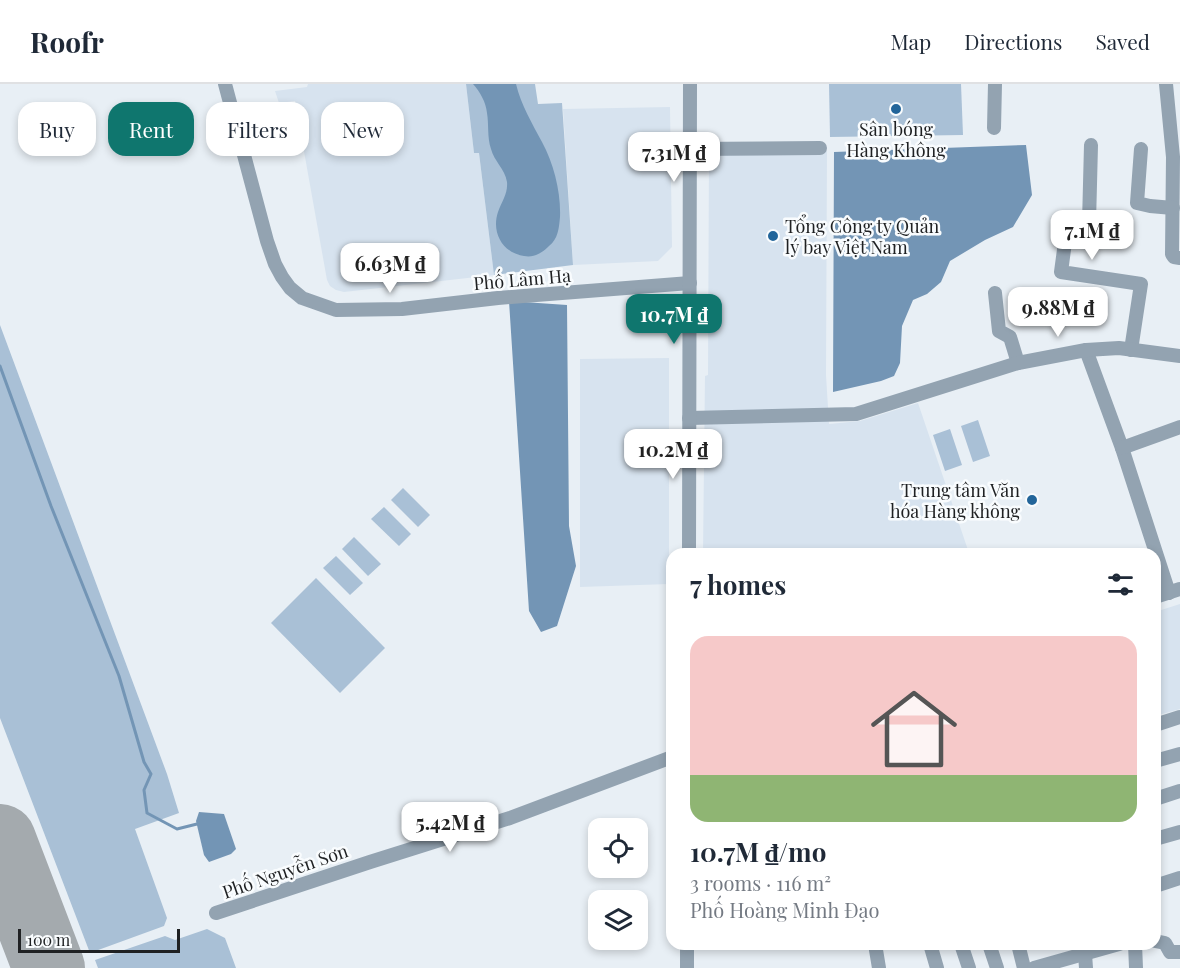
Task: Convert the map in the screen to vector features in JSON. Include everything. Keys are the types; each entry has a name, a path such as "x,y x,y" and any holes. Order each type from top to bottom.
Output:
{"street":[{"name":"Phố Lâm Hạ","path":"225,84 275,264 290,288 303,298 336,310 402,309 498,298 690,283"},
{"path":"689,548 690,84"},
{"path":"994,128 995,84"},
{"path":"1166,84 1173,157 1172,254 1180,258"},
{"path":"1091,145 1089,223 1068,220 1061,272 1141,284 1131,350"},
{"path":"690,148 820,148"},
{"path":"1141,149 1137,203 1173,208"},
{"path":"995,293 999,331 1010,337 1018,363"},
{"path":"689,418 856,414 1018,363 1086,350 1119,348 1180,356"},
{"path":"1086,350 1159,548"},
{"path":"1122,448 1180,427"},
{"path":"1161,553 1175,591"},
{"path":"1161,723 1180,717"},
{"path":"1161,759 1180,754"},
{"name":"Phố Nguyễn Sơn","path":"216,913 510,818 666,759"},
{"path":"1161,797 1180,791"},
{"path":"1161,837 1180,832"},
{"path":"1161,884 1180,878"},
{"path":"1161,942 1165,943 1170,952 1180,952"},
{"path":"687,950 687,968"},
{"path":"875,950 879,968"},
{"path":"932,950 937,968"},
{"path":"964,950 969,968"},
{"path":"991,950 997,968"},
{"path":"1020,950 1024,968"},
{"path":"1136,950 1136,968"},
{"path":"1034,968 1056,965 1085,955"}],"shaded area":[{"path":"308,84 466,84 474,153 479,153 494,275 344,292 330,286 327,280 305,156 309,156 309,102 279,102 275,91 307,87"},
{"path":"466,84 535,84 538,104 562,103 573,265 494,275 479,153 474,153"},
{"path":"473,84 516,84 524,107 550,160 559,198 559,225 552,243 544,251 534,256 524,256 510,251 500,241 496,220 506,194 507,182 491,149 485,105"},
{"name":"Sân bóng Hàng Không","path":"829,84 961,84 963,135 830,137"},
{"path":"670,107 672,247 658,261 573,265 563,109"},
{"path":"1026,145 1032,195 1013,227 985,240 950,261 941,282 927,294 913,300 902,326 900,363 894,376 833,392 834,152"},
{"path":"709,151 827,151 826,375 829,424 860,421 918,403 967,548 703,548 705,376 708,375"},
{"path":"509,301 567,305 569,526 576,566 557,626 541,632 529,611"},
{"path":"0,325 167,774 179,813 135,829 167,918 164,926 90,953 0,718"},
{"path":"669,358 669,548 666,548 666,584 580,587 580,359"},
{"path":"978,420 990,456 973,462 961,426"},
{"path":"950,429 962,465 945,471 933,435"},
{"path":"403,488 430,515 418,527 391,500"},
{"path":"384,507 411,534 399,546 371,519"},
{"path":"354,537 381,564 368,576 342,549"},
{"path":"336,556 363,583 350,595 323,568"},
{"path":"316,578 385,648 340,693 271,623"},
{"path":"1180,604 1180,709 1161,714 1161,610"},
{"path":"199,812 224,814 236,849 231,854 209,862 204,855 196,821"},
{"path":"207,929 225,938 236,968 98,968 95,960 165,936 175,940"}],"waterway":[{"path":"0,366 51,506 119,676 144,762 151,774 144,790 147,813 177,829 197,824"}],"runway":[{"path":"0,840 49,968"}],"place":[{"name":"Sân bóng Hàng Không","path":"896,109"},
{"name":"Tổng Công ty Quản lý bay Việt Nam","path":"773,236"},
{"name":"Trung tâm Văn hóa Hàng không","path":"1032,500"}]}
